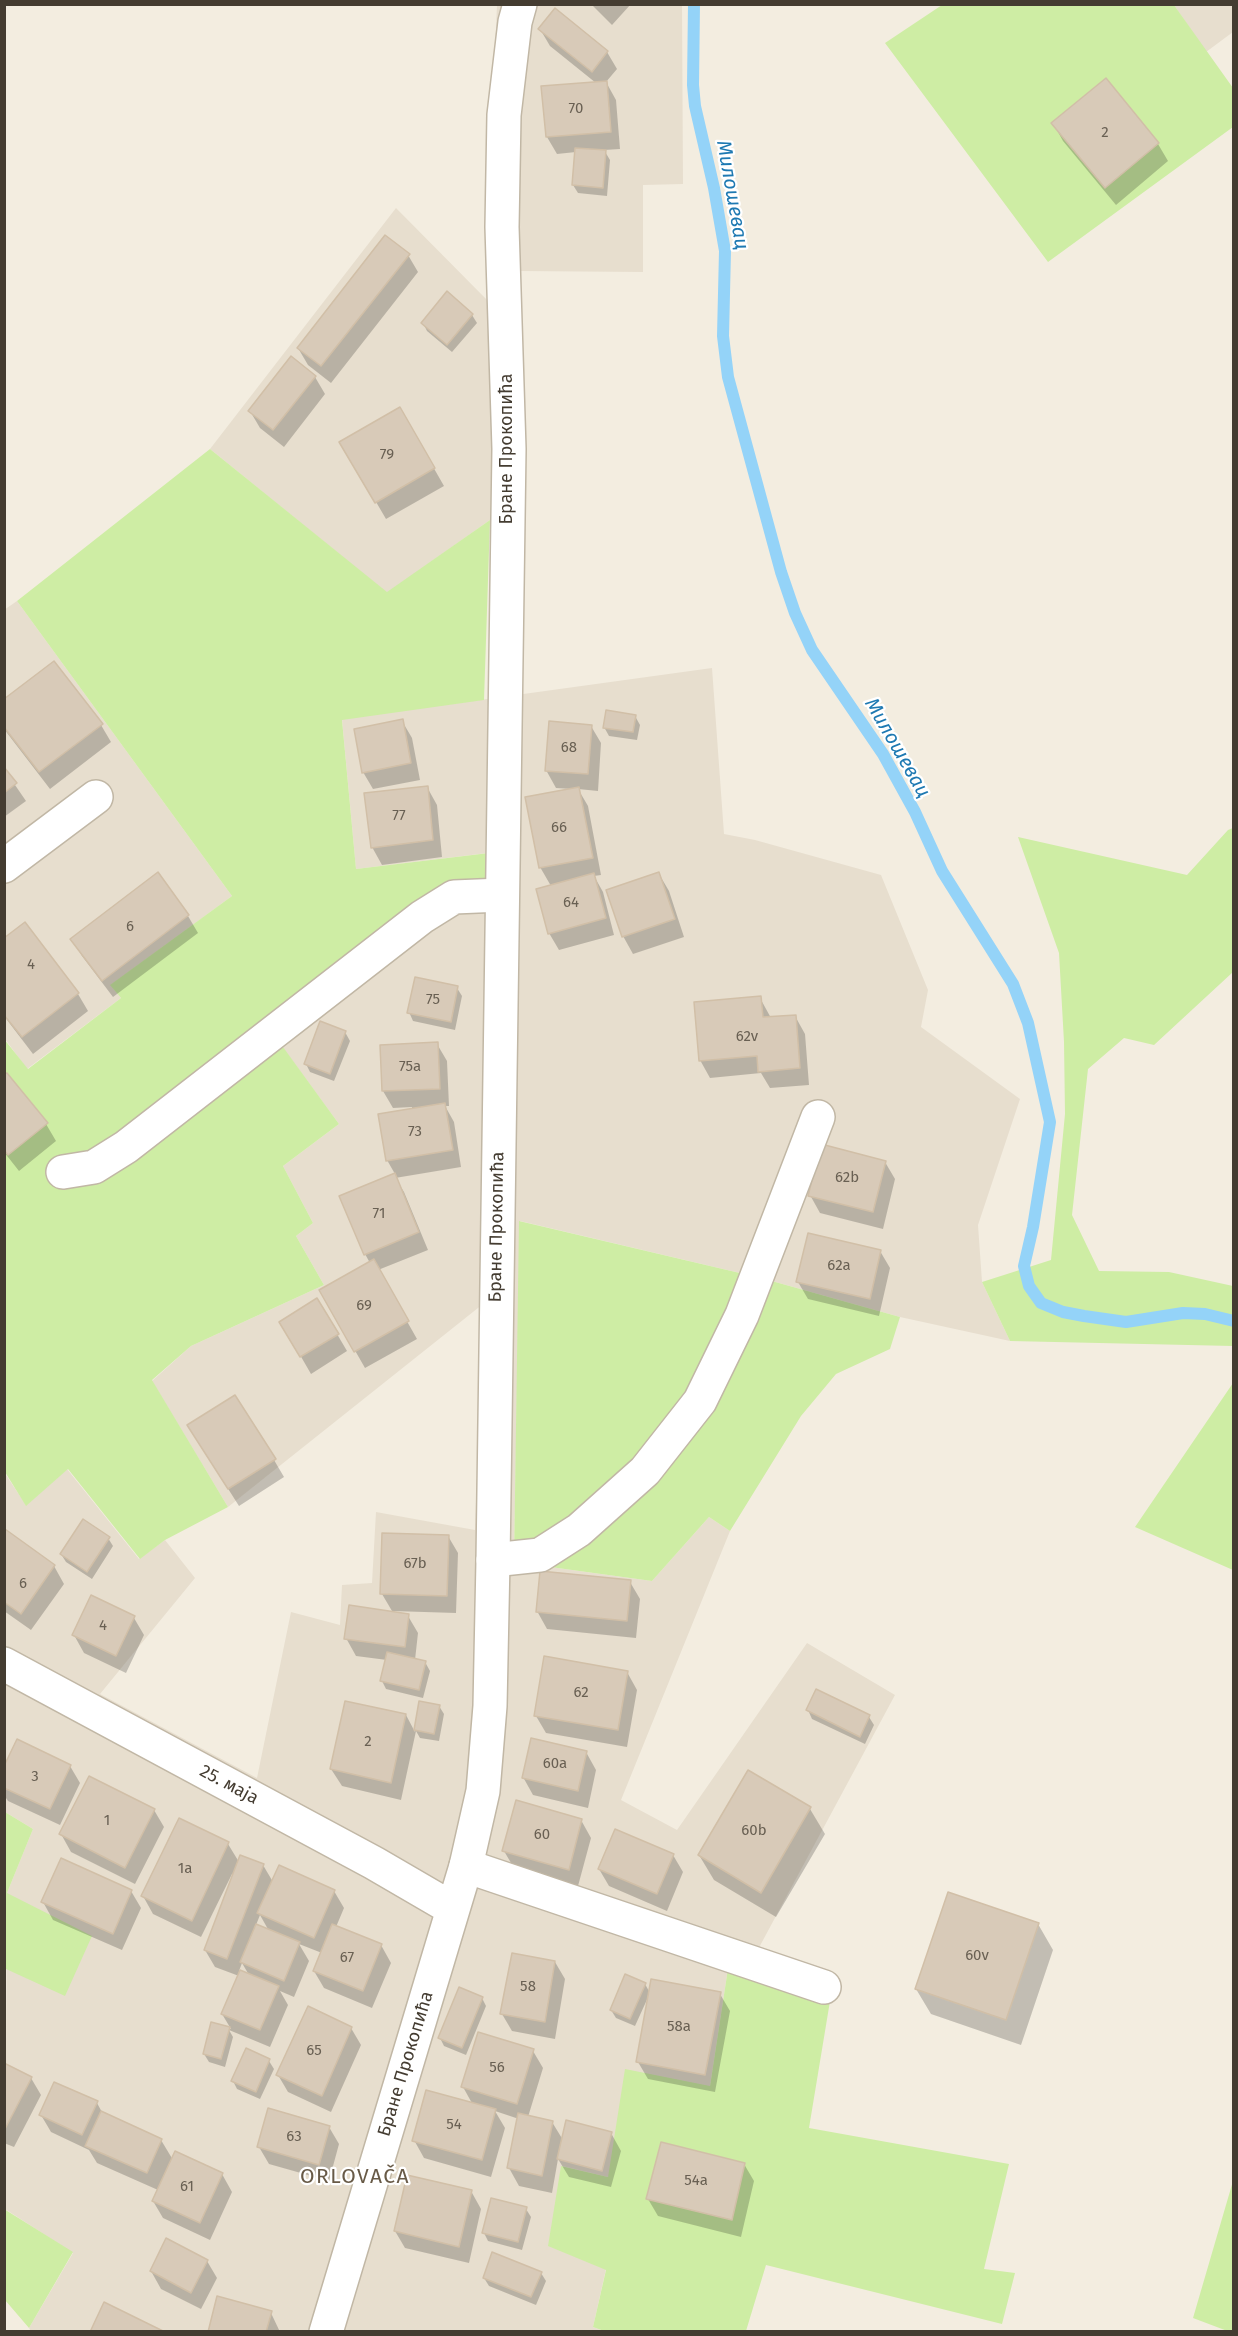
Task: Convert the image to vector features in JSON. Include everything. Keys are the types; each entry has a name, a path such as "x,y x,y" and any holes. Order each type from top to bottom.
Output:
{"street":[{"name":"Бране Прокопића","path":"326,2331 466,1866 483,1791 490,1706 493,1560 509,449 502,227 504,115 515,22 520,4"},
{"path":"4,866 96,797"},
{"path":"63,1172 94,1167 126,1147 422,916 454,897 502,895"},
{"path":"493,1560 540,1555 579,1530 645,1471 700,1401 742,1315 818,1117"},
{"name":"25. маја","path":"4,1664 375,1863 453,1909"},
{"path":"466,1866 824,1988"}],"shaded area":[{"path":"497,5 682,5 683,184 643,185 643,272 519,271 519,493 490,520 387,593 210,449 396,208 488,301 485,182 493,97"},
{"path":"1174,5 1233,5 1233,32 1206,52"},
{"path":"17,601 232,896 111,985 121,998 27,1069 5,1039 4,610"},
{"path":"712,668 724,834 755,840 881,875 928,990 921,1027 1020,1099 978,1225 982,1282 1010,1341 900,1317 761,1278 520,1221 514,1562 652,1581 709,1517 730,1531 621,1800 677,1830 807,1643 895,1695 755,1955 731,1949 710,2086 608,2177 562,2166 606,2269 593,2327 604,2331 31,2332 29,2328 73,2253 5,2209 7,1893 33,1829 5,1812 4,1472 26,1505 67,1469 139,1559 165,1540 195,1578 100,1694 257,1778 291,1612 340,1625 342,1585 372,1583 376,1512 475,1530 483,1304 228,1507 152,1381 191,1346 324,1285 296,1236 313,1223 283,1166 339,1124 283,1048 443,915 488,853 356,869 342,719"}],"green space":[{"path":"942,5 1174,5 1233,88 1233,127 1048,262 885,43"},
{"path":"210,449 387,592 490,520 484,700 342,720 356,869 489,853 487,904 443,915 283,1047 339,1124 283,1166 313,1223 296,1236 324,1285 191,1346 152,1380 228,1507 165,1540 140,1559 68,1469 26,1506 5,1472 4,1039 28,1069 121,998 110,985 232,896 17,601"},
{"path":"1233,828 1233,972 1154,1045 1124,1038 1088,1069 1072,1215 1099,1271 1169,1272 1233,1286 1233,1346 1010,1341 982,1282 1051,1260 1065,1114 1059,953 1018,837 1187,875 1228,830"},
{"path":"519,1221 761,1278 900,1317 890,1349 836,1374 801,1416 730,1531 709,1517 652,1581 514,1562"},
{"path":"1233,1383 1234,1570 1135,1527"},
{"path":"5,1812 33,1829 7,1893 92,1936 65,1996 6,1969 5,1971"},
{"path":"731,1949 831,1995 809,2128 1009,2164 984,2269 1015,2273 1002,2324 766,2265 746,2331 604,2331 593,2327 606,2270 548,2246 561,2166 608,2177 625,2069 710,2086"},
{"path":"1233,2181 1234,2331 1230,2332 1193,2318"},
{"path":"4,2209 73,2252 29,2328 5,2300"}],"building":[{"path":"555,8 608,51 592,72 538,29"},
{"path":"1106,78 1159,143 1105,188 1051,123"},
{"path":"607,81 611,132 546,137 541,86"},
{"path":"575,148 606,150 603,188 572,185"},
{"path":"385,235 410,254 321,366 297,348"},
{"path":"447,291 473,314 447,345 421,323"},
{"path":"291,356 316,376 273,430 248,411"},
{"path":"400,407 435,468 375,503 339,442"},
{"path":"54,661 103,724 39,772 4,727 4,699"},
{"path":"606,710 636,715 633,732 603,728"},
{"path":"403,719 411,763 362,773 354,729"},
{"path":"549,721 592,725 588,774 545,771"},
{"path":"4,767 17,783 4,793"},
{"path":"428,786 433,840 371,848 364,793"},
{"path":"579,787 593,858 539,868 525,797"},
{"path":"158,872 189,915 102,981 70,939"},
{"path":"659,872 675,919 622,937 606,890"},
{"path":"594,873 606,918 548,934 536,889"},
{"path":"25,922 79,993 22,1037 4,1015 4,938"},
{"path":"415,977 458,986 451,1022 407,1013"},
{"path":"761,996 763,1017 796,1015 800,1068 758,1072 757,1056 699,1061 694,1002"},
{"path":"320,1021 346,1031 330,1074 304,1064"},
{"path":"438,1042 440,1089 382,1091 380,1045"},
{"path":"7,1073 48,1123 8,1155 4,1150 4,1074"},
{"path":"445,1103 453,1150 386,1161 378,1114"},
{"path":"821,1144 886,1161 873,1212 808,1196"},
{"path":"395,1173 419,1232 364,1255 339,1196"},
{"path":"808,1233 881,1250 870,1299 796,1282"},
{"path":"374,1259 409,1321 354,1352 319,1290"},
{"path":"317,1298 339,1334 300,1357 279,1322"},
{"path":"235,1395 276,1459 228,1489 187,1425"},
{"path":"83,1519 110,1537 87,1572 60,1554"},
{"path":"5,1529 55,1565 21,1614 4,1602"},
{"path":"382,1533 449,1535 447,1596 380,1594"},
{"path":"540,1571 631,1580 627,1621 536,1612"},
{"path":"91,1595 135,1616 116,1656 72,1635"},
{"path":"349,1605 409,1614 405,1647 344,1639"},
{"path":"387,1652 426,1661 419,1690 380,1681"},
{"path":"544,1656 628,1671 618,1730 534,1716"},
{"path":"816,1689 870,1715 860,1737 806,1710"},
{"path":"345,1701 406,1714 391,1783 330,1769"},
{"path":"419,1701 440,1705 434,1734 414,1730"},
{"path":"531,1738 587,1751 578,1791 522,1778"},
{"path":"17,1739 71,1765 50,1809 4,1788 4,1766"},
{"path":"748,1770 811,1807 761,1893 698,1855"},
{"path":"89,1776 155,1809 125,1868 59,1834"},
{"path":"516,1800 582,1819 569,1870 502,1851"},
{"path":"179,1818 229,1842 192,1921 141,1896"},
{"path":"615,1829 674,1854 657,1894 598,1869"},
{"path":"240,1855 264,1864 227,1959 204,1950"},
{"path":"61,1858 132,1890 113,1934 41,1902"},
{"path":"279,1865 335,1890 314,1938 257,1913"},
{"path":"948,1892 1039,1923 1006,2020 915,1989"},
{"path":"256,1924 300,1942 284,1981 240,1962"},
{"path":"332,1924 382,1944 363,1991 313,1971"},
{"path":"512,1953 555,1961 545,2022 500,2014"},
{"path":"240,1970 279,1986 260,2030 221,2014"},
{"path":"625,1974 646,1983 630,2019 610,2010"},
{"path":"651,1979 721,1992 705,2075 636,2062"},
{"path":"459,1987 483,1997 462,2048 438,2038"},
{"path":"308,2006 352,2027 322,2096 276,2075"},
{"path":"211,2022 230,2027 221,2059 203,2054"},
{"path":"478,2032 534,2049 517,2104 461,2087"},
{"path":"246,2048 270,2059 256,2092 231,2081"},
{"path":"4,2063 32,2077 4,2131"},
{"path":"54,2082 98,2101 82,2135 39,2115"},
{"path":"426,2090 496,2109 482,2160 412,2141"},
{"path":"268,2108 330,2126 319,2165 257,2147"},
{"path":"101,2111 162,2139 147,2173 85,2146"},
{"path":"518,2113 553,2121 542,2176 507,2168"},
{"path":"566,2120 612,2132 602,2171 557,2159"},
{"path":"661,2142 745,2163 732,2220 646,2199"},
{"path":"175,2151 223,2173 200,2223 152,2201"},
{"path":"407,2175 472,2190 459,2247 394,2231"},
{"path":"491,2198 527,2207 518,2242 482,2233"},
{"path":"166,2238 208,2260 191,2293 150,2271"},
{"path":"492,2252 542,2272 531,2297 483,2278"},
{"path":"217,2296 272,2311 266,2332 208,2332"},
{"path":"104,2302 165,2332 90,2332"}],"waterway":[{"name":"Милошевац","path":"694,4 695,106 714,188 725,251 723,336 728,377 781,572 795,613 812,650 883,754 915,812 942,871 1013,984 1028,1023 1050,1122 1033,1227 1024,1266 1029,1286 1041,1303 1063,1312 1084,1316 1126,1322 1183,1313 1205,1314 1234,1321"}],"district":[{"name":"ORLOVAČA","path":"355,2177"}]}
